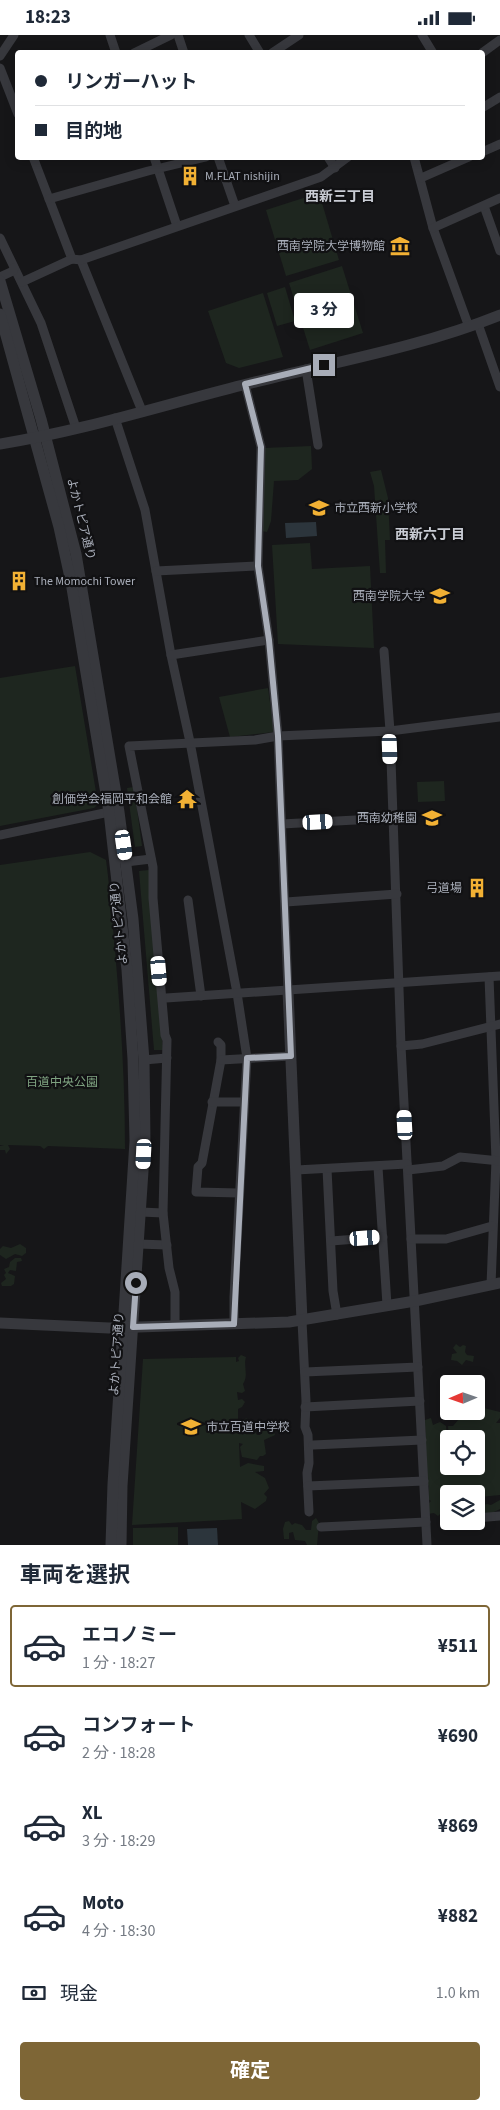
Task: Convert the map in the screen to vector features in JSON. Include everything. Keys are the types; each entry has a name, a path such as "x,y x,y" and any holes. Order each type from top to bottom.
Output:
{"street":[{"path":"1,50 14,35"},
{"path":"110,35 115,50"},
{"path":"140,50 171,35"},
{"path":"178,35 183,50"},
{"path":"249,35 258,50"},
{"path":"276,50 299,35"},
{"path":"422,35 431,50"},
{"path":"485,51 500,41"},
{"path":"0,68 15,106"},
{"path":"485,106 500,97"},
{"path":"485,150 500,144"},
{"path":"33,160 142,411"},
{"path":"155,160 177,226"},
{"path":"49,199 195,160"},
{"path":"219,160 235,207"},
{"path":"330,160 335,168"},
{"path":"22,282 77,260 321,177 344,160"},
{"path":"415,160 433,229 500,387"},
{"path":"420,178 462,160"},
{"path":"433,229 500,198"},
{"path":"484,206 500,251"},
{"path":"0,238 41,323 76,428"},
{"path":"0,277 13,271 14,268"},
{"name":"よかトピア通り","path":"0,281 40,437 71,582 109,812 127,970 135,1107 121,1545"},
{"name":"よかトピア通り","path":"0,314 69,523 81,580 126,862 144,1060 145,1141 141,1213 113,1484 112,1545"},
{"path":"0,445 40,437 245,384 376,353 473,326 500,315"},
{"path":"306,369 318,445"},
{"path":"245,384 261,447 258,566 269,640 278,736 305,1407 309,1463 307,1473 309,1512"},
{"path":"115,418 145,510 171,655 190,742 237,993 247,1058 243,1101 234,1324"},
{"path":"156,571 258,566"},
{"path":"171,655 269,640"},
{"path":"384,651 390,731 401,1046 427,1545"},
{"path":"175,1326 175,1292 163,1213 167,1058 150,859 129,746 390,731 500,717"},
{"path":"0,835 109,812"},
{"path":"282,824 392,818"},
{"path":"126,862 150,859"},
{"path":"286,902 397,894"},
{"path":"188,901 201,996"},
{"path":"166,997 399,984 500,976"},
{"path":"0,1323 128,1327 302,1321 415,1301 495,1284 492,1226 498,1160 489,977"},
{"path":"401,1046 422,1044 500,1024"},
{"path":"218,1042 221,1045 221,1060 202,1163 198,1167 196,1192 240,1193"},
{"path":"221,1060 291,1056"},
{"path":"144,1060 167,1058"},
{"path":"212,1103 243,1101"},
{"path":"296,1170 443,1166 460,1157 498,1160"},
{"path":"378,1167 387,1305"},
{"path":"327,1169 333,1291 337,1315"},
{"path":"141,1213 163,1213"},
{"path":"411,1239 446,1239 492,1226"},
{"path":"331,1241 382,1237"},
{"path":"138,1244 167,1245"},
{"path":"305,1372 418,1367"},
{"path":"305,1407 420,1401"},
{"path":"313,1445 422,1440"},
{"path":"308,1486 424,1481"},
{"path":"485,1518 500,1517"},
{"path":"321,1527 426,1522"}],"green space":[{"path":"319,193 339,260 286,276 266,210"},
{"path":"342,266 363,333 310,350 289,283"},
{"path":"285,287 295,321 277,326 267,293"},
{"path":"263,293 283,357 239,368 226,363 208,311"},
{"path":"311,446 312,469 298,480 274,481 271,521 267,532 262,531 264,448"},
{"path":"381,470 388,498 390,540 385,540 386,573 380,573 374,486 370,472"},
{"path":"310,543 312,569 370,566 374,648 278,644 272,545"},
{"path":"75,666 98,804 94,808 0,826 0,678"},
{"path":"268,688 274,732 230,737 219,697"},
{"path":"444,781 445,801 418,802 417,782"},
{"path":"134,787 142,846 135,847 127,788"},
{"name":"百道中央公園","path":"90,852 106,860 108,876 120,1012 124,1080 125,1149 48,1146 44,1149 40,1146 8,1145 10,1149 6,1154 5,1150 0,1150 0,1146 4,1146 0,1145 0,865"},
{"path":"149,870 163,1050 154,1050 139,871"},
{"path":"20,1244 26,1248 26,1253 22,1256 15,1254 6,1259 0,1255 0,1249 3,1246 11,1248"},
{"path":"15,1258 21,1258 22,1261 17,1262 16,1271 10,1270 8,1273 15,1276 14,1284 2,1286 1,1283 6,1279 4,1269 9,1267 10,1262"},
{"path":"456,1344 460,1347 466,1346 465,1352 467,1355 474,1356 473,1362 466,1360 462,1365 457,1361 451,1360 452,1354 457,1353 453,1348"},
{"name":"市立百道中学校","path":"241,1355 246,1357 246,1377 243,1384 245,1391 242,1393 237,1392 238,1400 242,1399 245,1402 238,1409 238,1422 247,1418 250,1423 247,1426 252,1427 257,1435 260,1435 263,1428 267,1427 275,1435 264,1440 266,1454 260,1456 257,1460 242,1457 240,1447 243,1444 239,1443 240,1467 248,1463 264,1466 264,1471 255,1472 265,1478 269,1488 264,1494 267,1497 266,1501 255,1509 241,1502 242,1519 132,1525 143,1359 236,1357 236,1362 239,1361 238,1358"},
{"path":"485,1408 500,1412 500,1418 496,1423 500,1423 500,1495 485,1496 485,1485 440,1485 440,1514 438,1516 434,1513 428,1514 428,1504 431,1501 428,1499 425,1420 431,1418 433,1425 440,1422 446,1426 446,1430 440,1430 440,1475 485,1475 485,1430 448,1430 448,1426 453,1426 458,1420 485,1420"},
{"path":"500,1500 500,1509 490,1514 485,1514 485,1505 491,1505"},
{"path":"316,1518 319,1523 317,1545 307,1545 305,1541 295,1540 293,1532 289,1533 289,1539 284,1539 283,1529 285,1522 289,1521 292,1525 295,1523 302,1525 306,1530 311,1530 312,1521"},
{"path":"178,1527 178,1545 133,1545 133,1528"}],"shaded area":[{"path":"316,522 317,536 286,538 285,523"},
{"path":"217,1528 218,1545 188,1545 187,1529"}],"place":[{"name":"M.FLAT nishijin","path":"190,176"},
{"name":"西南学院大学博物館","path":"400,246"},
{"name":"市立西新小学校","path":"319,508"},
{"name":"The Momochi Tower","path":"19,581"},
{"name":"西南学院大学","path":"440,596"},
{"name":"創価学会福岡平和会館","path":"187,799"},
{"name":"西南幼稚園","path":"432,818"},
{"name":"弓道場","path":"477,888"},
{"name":"市立百道中学校","path":"191,1427"}],"district":[{"name":"西新三丁目","path":"340,197"},
{"name":"西新六丁目","path":"430,535"}],"route":[{"path":"136,1283 133,1327 234,1324 243,1101 247,1058 291,1056 278,736 269,640 258,566 261,447 245,384 324,365"}]}
